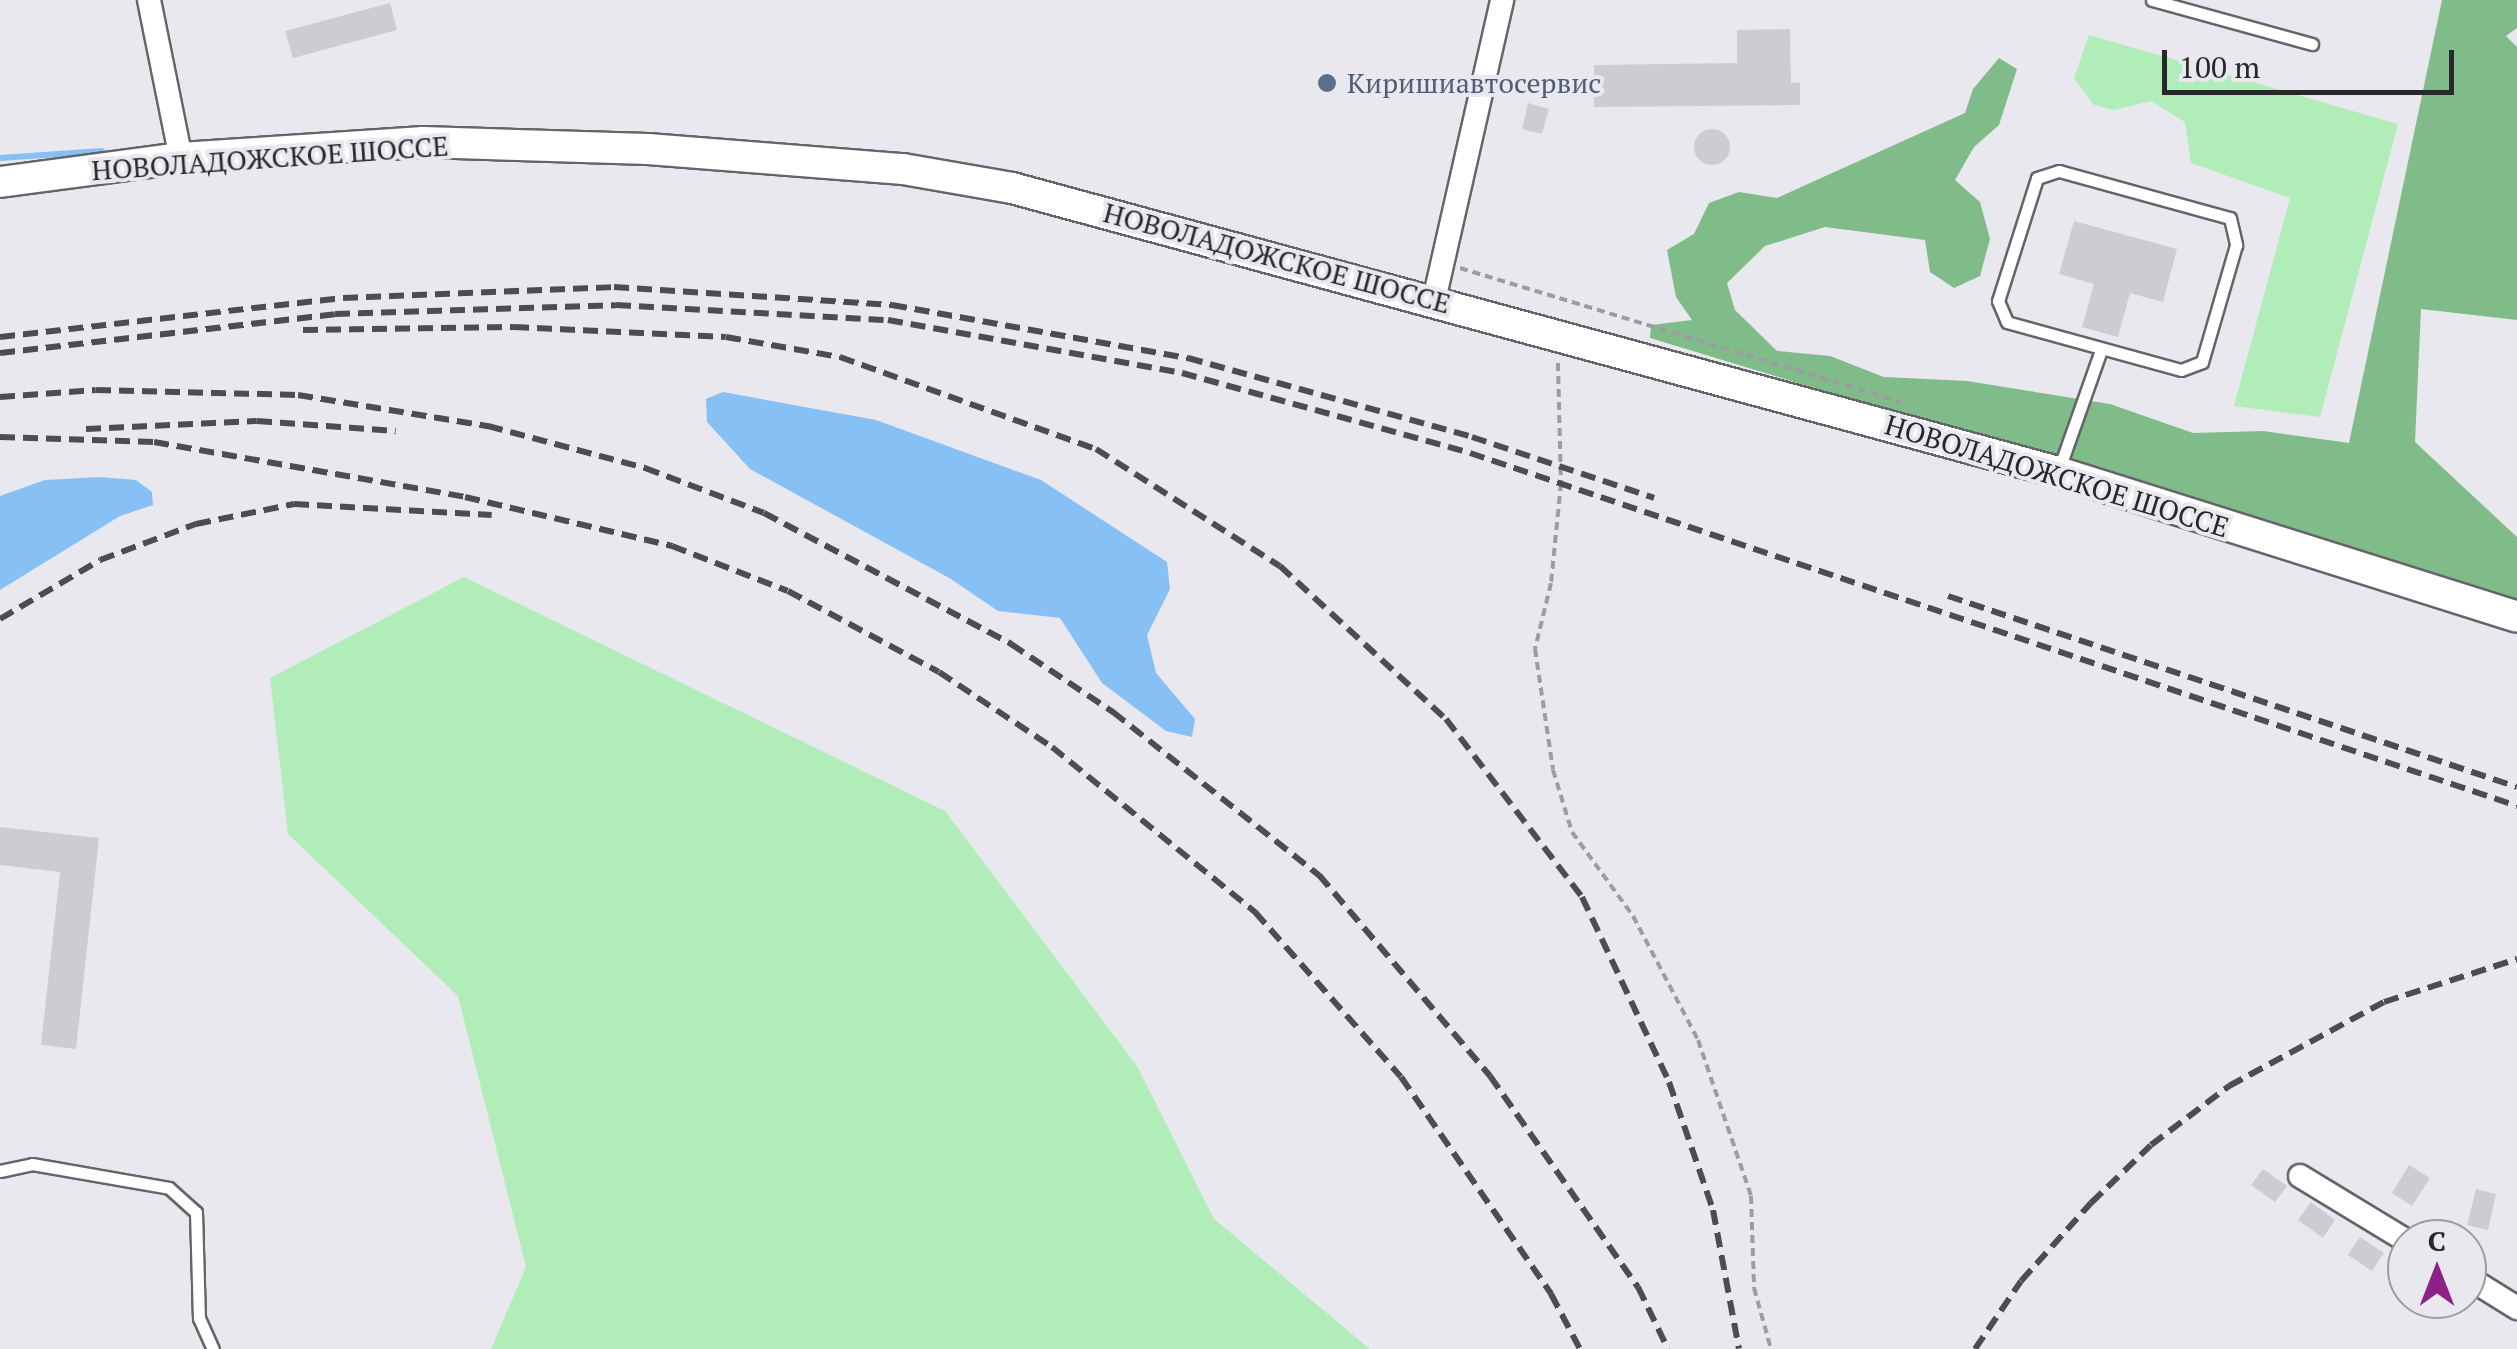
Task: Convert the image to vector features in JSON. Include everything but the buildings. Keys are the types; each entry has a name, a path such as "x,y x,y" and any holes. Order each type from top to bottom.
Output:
{"main road":[{"name":"НОВОЛАДОЖСКОЕ ШОССЕ","path":"0,182 181,158 423,142 648,149 904,169 1012,188 1558,333 2058,472 2517,617"}],"street":[{"path":"149,0 181,158"},
{"path":"1434,300 1502,0"},
{"path":"2300,1176 2387,1228"},
{"path":"2487,1289 2517,1308"}],"lane":[{"path":"2152,0 2312,44"},
{"path":"2060,171 2230,218 2236,245 2202,362 2181,370 2100,353 2007,322 1998,301 2037,178 2060,171"},
{"path":"2058,472 2100,353"},
{"path":"0,1171 32,1164 169,1188 196,1212 199,1318 213,1349"}],"path":[{"path":"1558,333 1561,483 1551,582 1536,649 1553,770 1572,832 1634,916 1698,1040 1750,1196 1754,1288 1771,1349"}],"green space":[{"path":"2442,0 2517,0 2517,28 2506,36 2517,47 2517,320 2421,309 2415,442 2517,537 2517,602 1650,338 1651,325 1692,320 1676,297 1667,250 1694,234 1709,203 1739,192 1777,198 1965,113 1973,89 1999,58 2017,69 1999,125 1974,147 1955,180 1980,202 1990,239 1980,276 1954,288 1930,272 1925,240 1825,227 1765,246 1727,283 1735,310 1777,351 1830,356 1884,377 1967,381 2110,404 2193,433 2263,431 2349,443"},
{"path":"2089,35 2398,124 2320,417 2234,406 2290,198 2191,163 2185,122 2151,101 2114,110 2094,105 2074,78"},
{"path":"464,577 945,811 1137,1066 1214,1219 1370,1349 491,1349 526,1267 458,996 288,834 270,678"}],"water":[{"path":"723,392 876,420 1041,480 1167,562 1170,589 1147,635 1156,673 1195,719 1192,737 1166,731 1102,683 1060,618 998,611 951,579 750,469 707,422 706,399"},
{"path":"45,480 136,480 152,492 153,505 120,516 0,590 0,496"}],"waterway":[{"path":"0,158 102,151"}],"railway":[{"path":"0,337 343,298 614,287 892,305 1188,358 1472,437 1654,498"},
{"path":"0,353 335,314 616,305 888,320 1182,373 1470,453 2517,806"},
{"path":"303,330 514,327 726,337 840,357 1096,449 1280,566 1446,719 1582,897 1669,1082 1713,1210 1739,1349"},
{"path":"0,397 96,390 298,395 488,426 645,468 764,513 1011,644 1113,712 1319,875 1490,1076 1638,1287 1668,1349"},
{"path":"86,429 257,421 396,431"},
{"path":"0,437 154,442 465,497 672,546 788,591 939,672 1052,747 1255,912 1401,1077 1551,1294 1580,1349"},
{"path":"0,619 100,560 196,524 294,504 492,515"},
{"path":"1948,596 2517,787"},
{"path":"1975,1349 2021,1281 2091,1203 2151,1145 2229,1086 2384,1002 2517,959"}],"place":[{"name":"Киришиавтосервис","path":"1327,83"}]}
